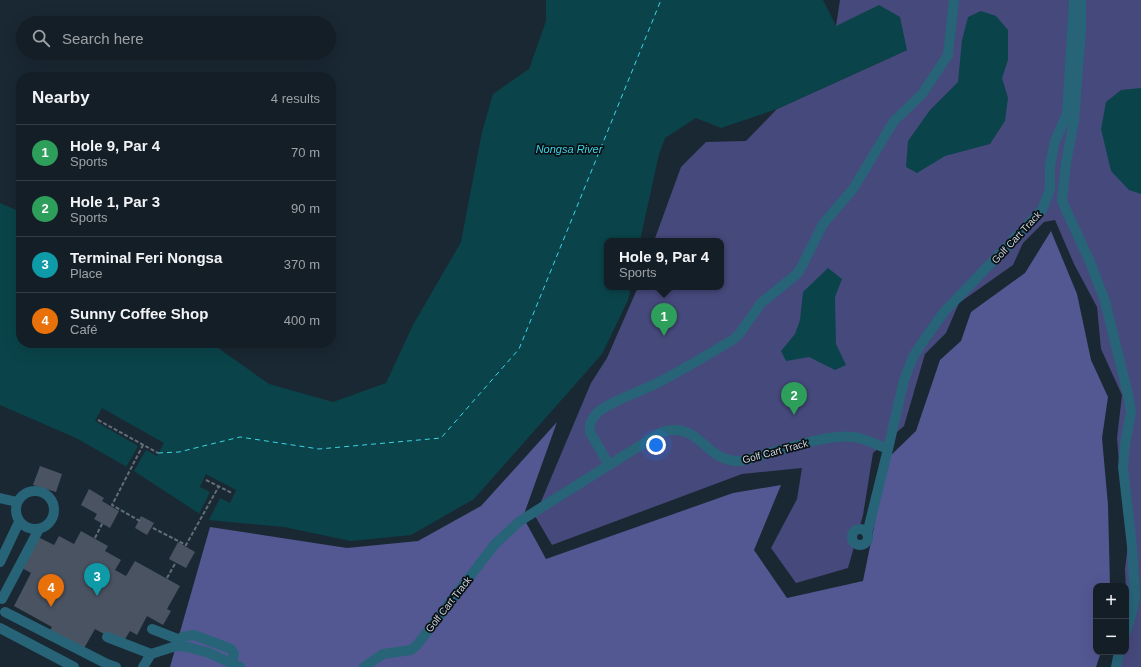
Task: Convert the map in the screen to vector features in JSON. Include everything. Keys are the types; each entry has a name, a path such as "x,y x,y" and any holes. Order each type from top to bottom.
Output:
{"lane":[{"path":"609,465 590,432 589,427 596,414 610,403 629,397 658,383 734,339 740,333 761,303 797,274 817,233 853,189 894,121 922,94 948,55 954,0"},
{"name":"Golf Cart Track","path":"364,667 383,654 410,650 416,646 495,544 520,521 662,432 669,430 684,431 700,439 716,455 725,460 733,461 741,461 811,442 844,436 866,440 888,449 904,380 913,357 944,312 1042,210 1050,189 1050,165 1055,141 1067,114 1074,0"},
{"path":"1081,0 1081,30 1074,120 1066,162 1062,201 1090,262 1105,301 1130,399 1131,412 1123,467 1132,546 1135,597 1129,624"},
{"path":"867,534 888,449"},
{"path":"33,491 45,493 51,498 55,513 52,521 46,526 39,530 32,530 19,522 16,512 17,502 22,495 33,491"},
{"path":"1,500 17,502"},
{"path":"0,562 19,522"},
{"path":"0,623 5,612 1,597 39,530"},
{"path":"5,612 107,664 116,667"},
{"path":"0,628 74,667"},
{"path":"152,629 178,643 236,665"},
{"path":"107,637 151,654"},
{"path":"144,667 151,654 178,643"},
{"path":"1116,667 1118,655"}],"path":[{"path":"98,420 158,453"},
{"path":"140,521 112,505 143,445"},
{"path":"206,480 232,493"},
{"path":"153,528 186,545 219,486"},
{"path":"94,538 103,522"},
{"path":"167,578 176,562"}],"shaded area":[{"path":"840,0 1141,0 1141,667 1114,667 1116,655 1129,655 1129,583 1126,583 1125,569 1129,536 1122,496 1117,438 1122,395 1101,349 1097,307 1074,264 1055,220 1044,222 1023,243 1013,265 959,303 946,333 925,354 904,426 873,453 863,515 848,568 796,583 771,548 797,499 802,468 742,474 552,545 535,516 591,383 607,358 637,290 724,290 724,238 655,238 681,167 706,142 746,141 777,109 907,50 836,26"},
{"path":"1051,231 1077,294 1091,360 1108,397 1102,438 1108,505 1110,583 1093,583 1093,655 1100,655 1096,667 170,667 210,527 347,548 418,541 481,506 557,422 523,517 546,559 733,493 781,485 754,550 787,598 863,581 888,458 916,431 940,360 961,341 971,312 1025,273"}],"water":[{"name":"Nongsa River","path":"546,0 823,0 836,26 879,5 900,17 907,50 777,109 721,128 696,118 665,138 659,154 641,238 604,238 604,290 630,290 628,300 602,354 474,499 411,535 351,541 284,527 209,520 134,471 76,438 0,405 0,203 16,210 16,348 218,348 269,384 333,402 386,383 413,325 461,242 482,132 493,94 529,69 546,21"},
{"path":"981,11 996,16 1008,30 1008,60 1002,78 1008,98 1005,121 990,144 945,156 917,173 906,167 908,141 930,110 958,82 962,40 968,17"},
{"path":"1141,88 1141,194 1129,190 1111,171 1101,129 1106,102 1121,90"},
{"path":"828,268 842,279 835,297 836,344 846,365 835,370 809,357 786,361 781,351 795,334 800,320 803,292"}],"pier":[{"path":"102,408 164,443 157,456 146,450 134,471 126,467 138,446 95,421"},
{"path":"206,474 236,490 230,503 220,498 209,520 199,514 210,492 200,487"}],"building":[{"path":"40,466 62,474 56,492 33,485"},
{"path":"89,489 104,498 102,501 119,511 110,528 94,519 97,514 81,505"},
{"path":"141,516 154,523 147,535 135,528"},
{"path":"81,531 108,546 105,551 121,560 115,570 126,576 135,561 180,586 167,609 171,611 163,625 147,616 137,635 130,631 122,644 95,629 83,650 49,632 52,627 14,606 31,573 22,568 38,537 54,545 59,536 74,544"},
{"path":"178,542 195,552 186,568 169,559"}],"ferry route":[{"path":"158,453 179,452 240,437 319,449 441,438 519,349 661,0"}],"place":[{"name":"Hole 9, Par 4","path":"664,336"},
{"name":"Hole 1, Par 3","path":"794,415"},
{"name":"Terminal Feri Nongsa","path":"97,596"},
{"name":"Sunny Coffee Shop","path":"51,607"}]}
